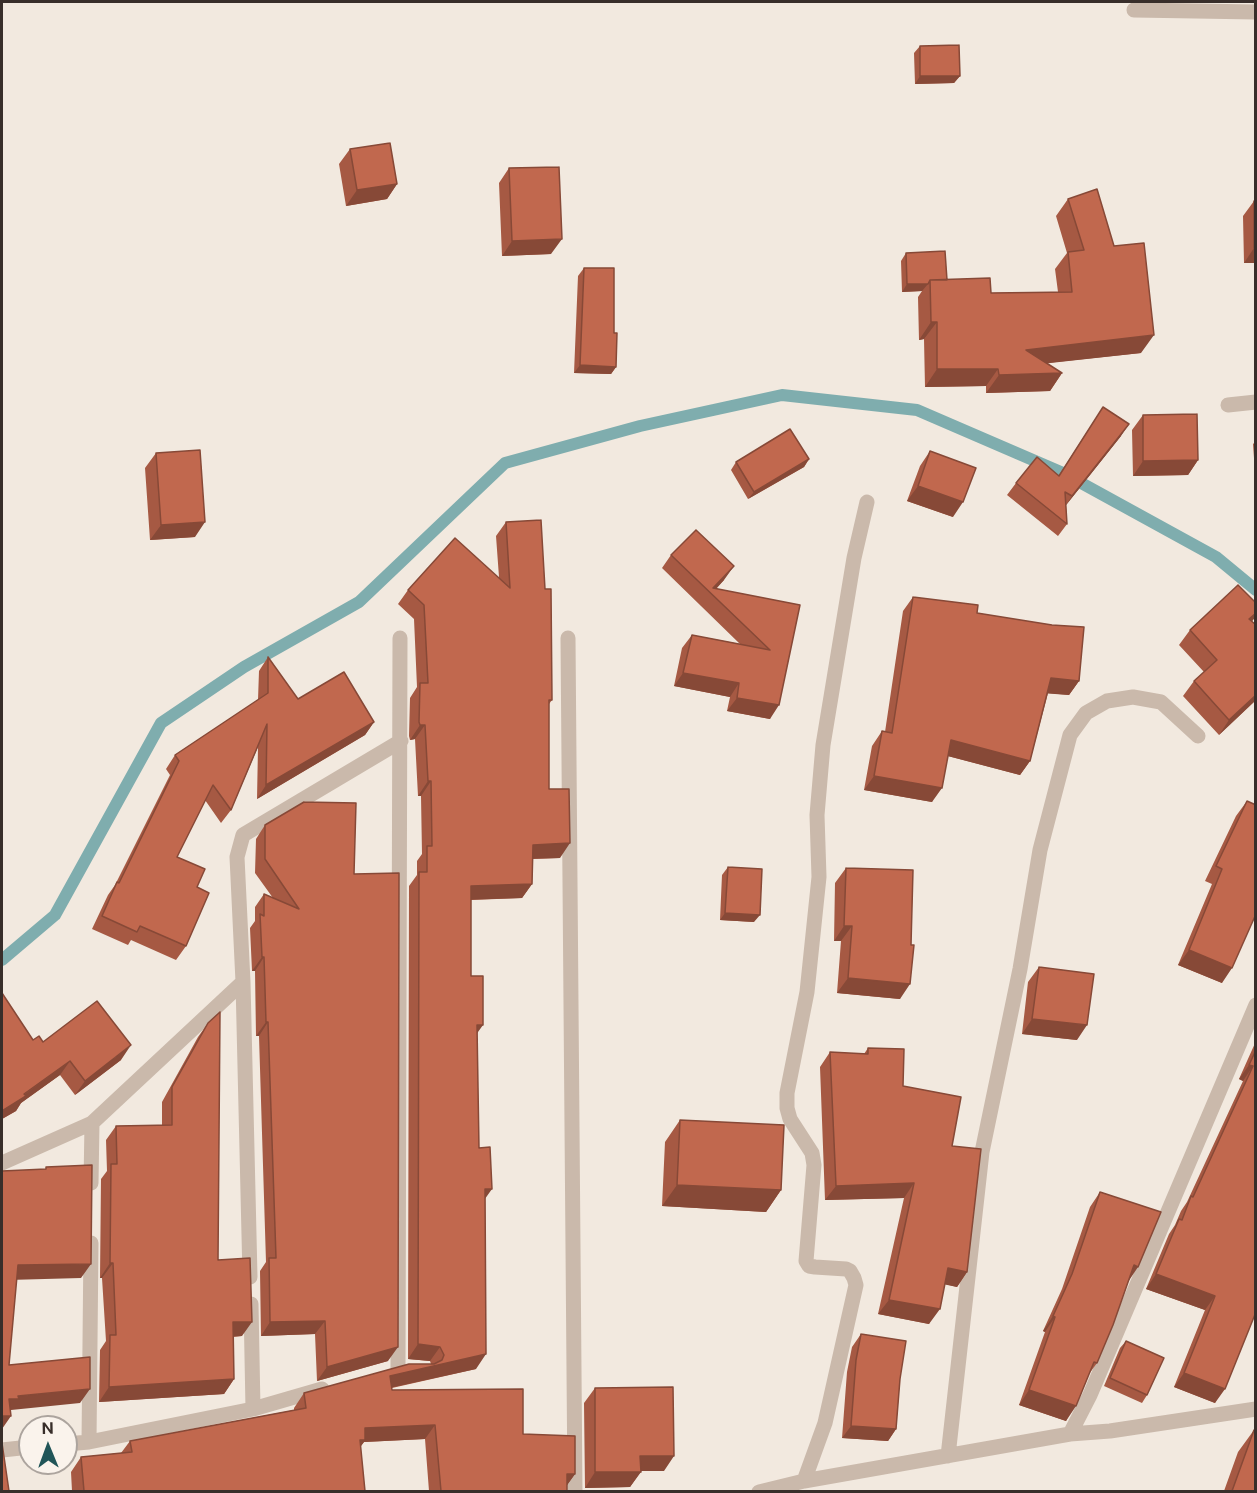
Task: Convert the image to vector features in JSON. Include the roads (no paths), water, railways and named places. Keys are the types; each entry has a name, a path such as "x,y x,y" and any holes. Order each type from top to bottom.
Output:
{"street":[{"path":"1134,10 1256,12"},
{"path":"1228,405 1256,402"},
{"path":"804,1481 825,1423 856,1285 850,1271 846,1269 814,1268 806,1261 814,1165 812,1153 790,1119 787,1093 807,992 819,877 818,815 823,745 854,558 867,502"},
{"path":"400,638 401,741 392,1369 415,1368"},
{"path":"568,638 575,1491"},
{"path":"948,1456 982,1152 1020,969 1040,850 1070,735 1086,713 1107,701 1133,697 1161,702 1198,736"},
{"path":"253,1408 243,982 237,857 243,835 401,741"},
{"path":"2,1163 92,1123 243,982"},
{"path":"1070,1434 1090,1395 1256,1005"},
{"path":"91,1194 92,1123"},
{"path":"89,1442 91,1230"},
{"path":"78,1443 253,1408 331,1387"},
{"path":"759,1491 1070,1434 1110,1431 1256,1409"},
{"path":"2,1450 18,1448"}],"waterway":[{"path":"2,960 55,915 161,723 244,667 359,602 505,463 640,426 782,395 917,410 1063,473 1216,557 1256,590"}]}
